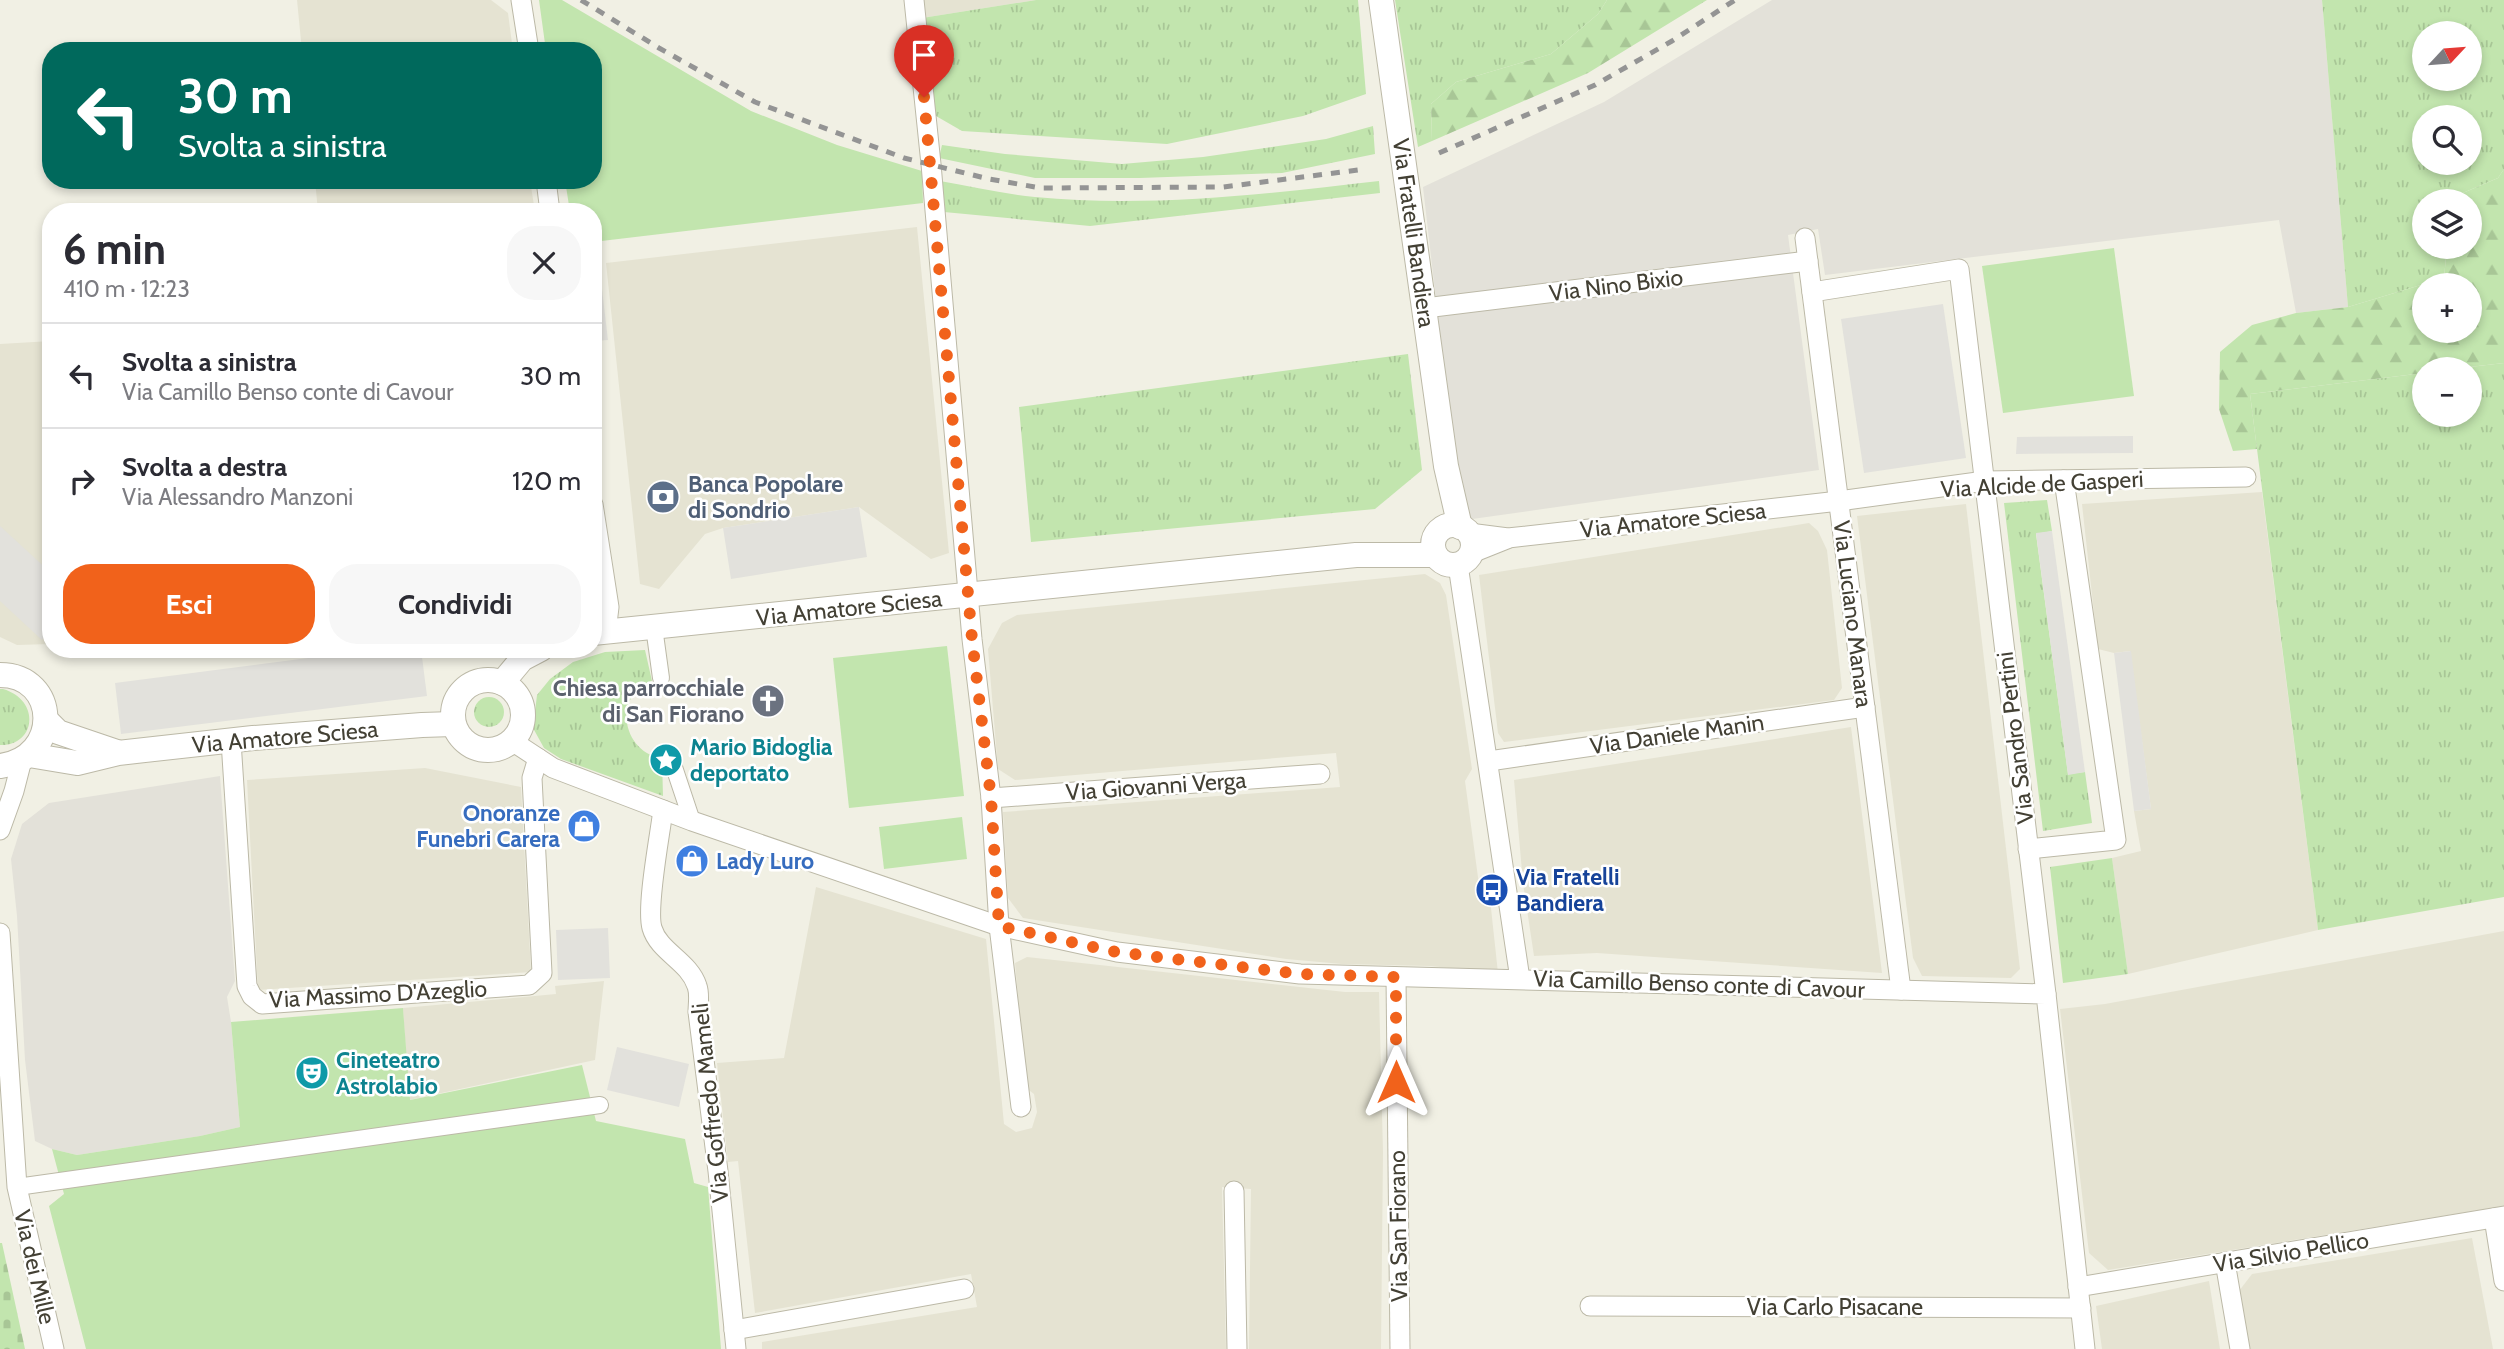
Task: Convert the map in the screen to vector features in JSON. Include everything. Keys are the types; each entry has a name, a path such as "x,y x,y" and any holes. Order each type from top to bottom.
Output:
{"street":[{"path":"522,0 528,42"},
{"path":"914,0 969,596 991,798 999,926 1021,1107"},
{"name":"Via Fratelli Bandiera","path":"1381,0 1425,308 1453,542 1489,761 1520,979"},
{"name":"Via Luciano Manara","path":"1805,238 1901,990"},
{"name":"Via Nino Bixio","path":"1425,308 1808,261"},
{"name":"Via Sandro Pertini","path":"1812,292 1959,269 2046,994"},
{"name":"Via Alcide de Gasperi","path":"1839,501 1985,481 2246,477"},
{"path":"2028,849 2116,840 2064,480"},
{"name":"Via Amatore Sciesa","path":"602,632 969,596 1839,501"},
{"path":"602,562 609,607 602,626"},
{"path":"654,627 660,678"},
{"path":"502,682 524,658"},
{"path":"0,675 23,680 36,691 44,705 46,720 38,746 17,760 14,791 0,830"},
{"path":"479,681 502,682 518,697 522,710 519,731 512,741 493,750 475,748 464,741 453,724 453,706 465,688 479,681"},
{"name":"Via Daniele Manin","path":"1489,761 1865,707"},
{"name":"Via Amatore Sciesa","path":"46,720 58,732 118,753"},
{"name":"Via Amatore Sciesa","path":"17,760 77,763 118,753 231,741 453,724"},
{"name":"Via Massimo D'Azeglio","path":"231,741 247,986 252,996 262,1004 528,985 536,981 542,973 531,778 538,758"},
{"name":"Via Camillo Benso conte di Cavour","path":"512,741 553,768 692,821 999,926 1116,952 1300,974 2046,994"},
{"path":"671,758 692,821"},
{"name":"Via Giovanni Verga","path":"991,798 1320,774"},
{"name":"Via Goffredo Mameli","path":"663,810 651,926 657,941 690,971 698,988 698,1012 735,1339 964,1289"},
{"name":"Via dei Mille","path":"0,933 9,1189 54,1349"},
{"name":"Via San Fiorano","path":"1396,977 1400,1349"},
{"path":"2046,994 2085,1349"},
{"path":"9,1189 600,1105"},
{"path":"1234,1191 1237,1349"},
{"path":"2499,1217 2504,1281"},
{"name":"Via Silvio Pellico","path":"2078,1287 2499,1217"},
{"path":"2225,1262 2240,1349"},
{"name":"Via Carlo Pisacane","path":"1590,1306 2081,1308"}],"shaded area":[{"path":"297,0 491,0 508,13 512,42 301,42"},
{"path":"921,0 1036,0 922,18"},
{"path":"1772,0 2322,0 2348,307 2296,313 2279,220 1825,275 1818,229 1788,235 1819,470 1465,520 1423,187 1604,102"},
{"path":"316,189 531,189 534,203 317,203"},
{"path":"917,227 949,553 931,559 859,507 723,528 705,534 659,589 640,584 606,263"},
{"path":"602,289 608,340 602,340"},
{"path":"1943,304 1966,458 1864,473 1841,319"},
{"path":"42,342 42,644 17,645 0,637 0,344"},
{"path":"2133,436 2133,453 2016,454 2017,437"},
{"path":"2262,492 2318,930 2128,974 2112,858 2141,851 2134,811 2151,809 2130,651 2114,653 2098,649 2082,504"},
{"path":"1966,504 2020,969 2011,978 1922,976 1913,958 1857,516"},
{"path":"859,507 867,557 731,579 723,528"},
{"path":"1809,523 1818,531 1827,550 1842,688 1834,700 1504,742 1498,733 1479,575"},
{"path":"0,526 42,565 42,640 0,601"},
{"path":"2052,531 2085,772 2068,775 2036,533"},
{"path":"1425,574 1440,583 1446,595 1472,769 1465,781 1480,892 1490,899 1498,973 1430,966 1342,964 1286,959 1023,918 1008,898 1003,812 1340,787 1336,753 1015,780 998,769 988,649 1002,623 1017,615"},
{"path":"2131,651 2151,809 2134,811 2114,653"},
{"path":"308,658 422,658 427,696 121,734 115,683"},
{"path":"1851,727 1882,973 1597,953 1534,956 1523,883 1514,780"},
{"path":"425,768 521,787 531,972 258,990 247,780"},
{"path":"220,776 235,981 227,997 240,1127 77,1155 52,1149 35,1141 25,1060 11,859 22,824 49,803"},
{"path":"816,887 986,939 1004,1124 1016,1132 1032,1128 1037,1112 1034,1094 1026,1088 1015,963 1027,957 1345,992 1379,992 1383,1152 1381,1349 1249,1349 1251,1189 1222,1187 1226,1349 762,1349 762,1342 977,1307 971,1274 755,1313 738,1161 728,1162 717,1063 784,1058"},
{"path":"608,928 610,978 558,980 556,930"},
{"path":"2504,931 2504,1206 2108,1270 2089,1253 2060,1009 2105,1004"},
{"path":"604,981 595,1060 409,1100 403,1008 556,994 555,986"},
{"path":"617,1047 689,1064 679,1107 607,1090"},
{"path":"2472,1238 2493,1349 2250,1349 2239,1291 2252,1274"},
{"path":"2209,1281 2220,1349 2102,1349 2096,1306"}],"green space":[{"path":"539,0 562,0 751,111 837,145 922,171 923,203 602,241 602,203 569,203 566,189 602,189 602,42 545,42"},
{"path":"1036,0 1358,0 1366,94 1303,116 1167,144 962,131 936,116 922,18"},
{"path":"1395,0 1607,0 1598,14 1551,54 1456,82 1431,104 1432,141 1418,147"},
{"path":"1607,0 1707,0 1588,73 1432,141 1431,104 1456,82 1551,54 1598,14"},
{"path":"2322,0 2504,0 2504,169 2498,178 2472,189 2412,189 2412,259 2446,259 2444,273 2412,273 2412,288 2348,307"},
{"path":"1373,126 1375,154 1282,173 1140,178 1035,178 939,158 942,145 1005,154 1122,164 1203,157 1326,139"},
{"path":"2504,169 2504,363 2482,366 2482,357 2412,357 2412,374 2250,394 2257,449 2233,451 2219,409 2220,352 2252,325 2296,313 2348,307 2412,288 2412,343 2482,343 2482,273 2444,273 2446,259 2482,259 2482,189 2472,189 2498,178"},
{"path":"940,181 1023,196 1078,200 1207,198 1379,181 1380,193 1090,226 944,212"},
{"path":"2114,248 2134,396 2003,413 1982,266"},
{"path":"1408,354 1422,470 1375,509 1031,542 1019,407"},
{"path":"2504,363 2504,897 2318,930 2250,394 2412,374 2412,427 2482,427 2482,366"},
{"path":"2047,500 2052,531 2036,534 2068,774 2085,772 2092,823 2043,831 2004,503"},
{"path":"947,646 964,796 849,808 833,658"},
{"path":"645,650 652,681 639,688 631,698 627,723 638,746 648,754 662,758 663,796 561,759 544,748 533,728 537,695 550,679 573,662 586,658 602,658 602,653"},
{"path":"0,689 24,703 29,722 27,731 21,738 0,745"},
{"path":"489,697 500,701 504,712 500,723 489,727 478,723 474,712 478,701"},
{"path":"962,817 967,859 884,869 879,827"},
{"path":"2112,858 2128,974 2063,983 2050,867"},
{"path":"403,1008 410,1100 582,1065 596,1121 685,1139 694,1183 708,1187 721,1349 86,1349 49,1206 64,1194 52,1149 77,1155 240,1127 231,1022"},
{"path":"2,1243 25,1349 0,1349"}],"railway":[{"path":"581,0 755,102 904,158 989,179 1041,188 1223,187 1366,169"},
{"path":"1439,153 1595,85 1672,41 1735,0"}],"place":[{"name":"Banca Popolare di Sondrio","path":"663,497"},
{"name":"Chiesa parrocchiale di San Fiorano","path":"768,701"},
{"name":"Mario Bidoglia deportato","path":"666,760"},
{"name":"Onoranze Funebri Carera","path":"584,826"},
{"name":"Lady Luro","path":"692,861"},
{"name":"Via Fratelli Bandiera","path":"1492,890"},
{"name":"Cineteatro Astrolabio","path":"312,1073"}],"route":[{"path":"924,97 972,639 991,798 999,926 1116,952 1300,974 1396,977 1396,1082"}]}
